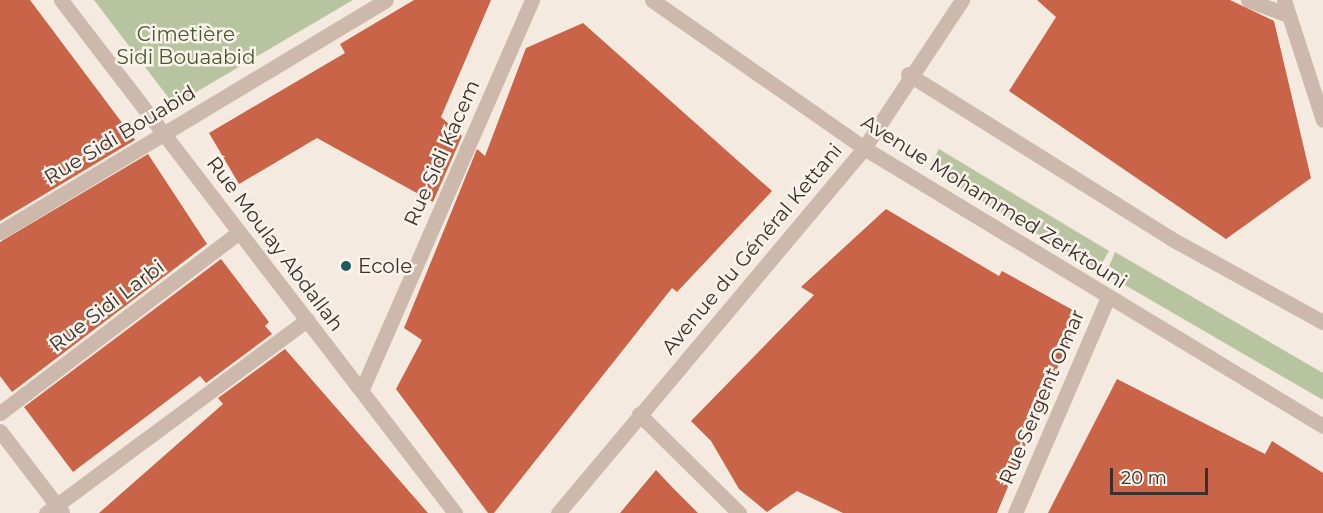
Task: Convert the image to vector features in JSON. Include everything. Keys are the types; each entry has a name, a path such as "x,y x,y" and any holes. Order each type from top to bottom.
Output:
{"street":[{"name":"Rue Moulay Abdallah","path":"61,0 456,513"},
{"name":"Rue Sidi Bouabid","path":"0,232 386,0"},
{"name":"Rue Sidi Kacem","path":"362,389 532,0"},
{"name":"Avenue Mohammed Zerktouni","path":"652,0 864,148 1323,426"},
{"name":"Avenue du Général Kettani","path":"558,513 864,148 908,74 962,0"},
{"path":"1248,0 1286,7 1323,120"},
{"path":"908,74 1170,238 1323,322"},
{"name":"Rue Sidi Larbi","path":"0,413 239,232"},
{"name":"Rue Sergent Omar","path":"1015,513 1107,297"},
{"path":"0,431 55,511 306,320"},
{"path":"639,414 739,513"}],"green space":[{"name":"Cimetière Sidi Bouaabid","path":"94,0 353,0 174,105"},
{"path":"939,149 1109,251 1098,270 928,169"},
{"path":"1115,252 1323,373 1323,400 1106,274"}],"building":[{"path":"0,0 30,0 135,140 0,221"},
{"path":"414,0 491,0 441,117 462,136 433,202 317,138 239,184 209,133 345,53 340,44"},
{"path":"1037,0 1230,0 1274,21 1311,178 1226,239 1009,91 1056,17"},
{"path":"583,23 772,191 677,292 672,288 494,513 488,513 396,389 422,340 404,328 477,149 485,156 526,48"},
{"path":"148,154 207,244 12,392 0,376 0,242"},
{"path":"886,209 999,276 1002,271 1080,314 997,513 843,513 797,491 767,512 739,489 711,441 691,421 814,295 801,287"},
{"path":"221,259 269,322 265,326 272,334 206,383 200,376 73,472 24,407"},
{"path":"285,349 428,513 99,513 223,404 218,398"},
{"path":"1117,379 1265,454 1272,441 1323,473 1323,513 1048,513"},
{"path":"656,470 673,488 698,513 620,513"}],"place":[{"name":"Ecole","path":"346,266"}]}
